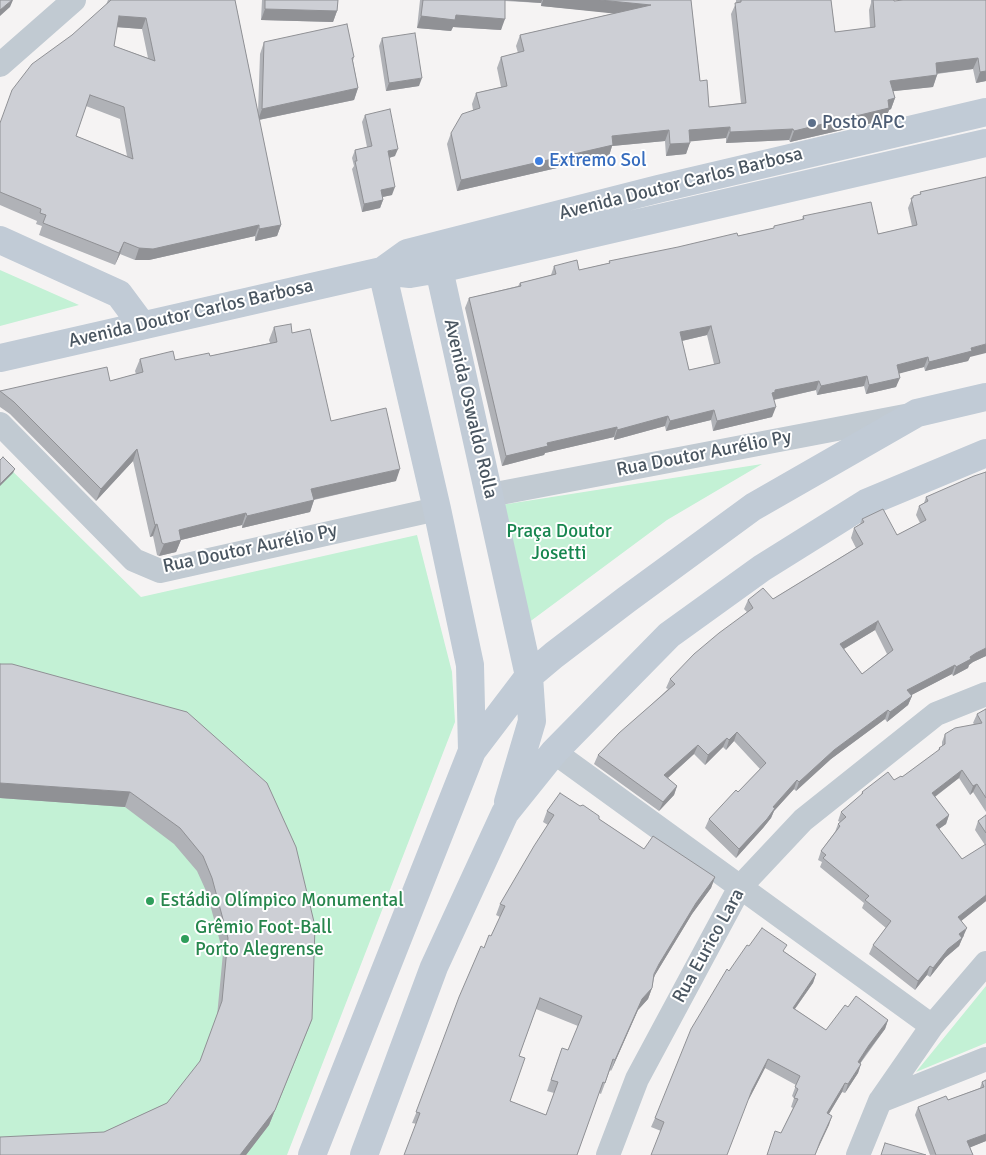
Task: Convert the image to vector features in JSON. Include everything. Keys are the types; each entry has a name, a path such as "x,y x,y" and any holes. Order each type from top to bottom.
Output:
{"street":[{"path":"0,65 74,0"},
{"name":"Avenida Doutor Carlos Barbosa","path":"382,271 407,253 658,189 986,112"},
{"name":"Avenida Doutor Carlos Barbosa","path":"0,358 382,271 410,274 439,269 986,143"},
{"path":"0,240 119,294 142,325"},
{"name":"Avenida Oswaldo Rolla","path":"439,269 529,676 532,721 505,813"},
{"path":"382,271 437,509 470,665 472,750"},
{"path":"312,1155 472,750 529,676 626,600 753,507 917,413 986,397"},
{"name":"Rua Doutor Aurélio Py","path":"490,495 917,413"},
{"name":"Rua Doutor Aurélio Py","path":"0,424 134,560 160,571 437,509"},
{"path":"364,1155 434,967 505,813 554,752 669,635 762,568 866,503 986,453"},
{"name":"Rua Eurico Lara","path":"608,1155 637,1079 740,887 803,820 936,714 986,694"},
{"path":"554,752 932,1026"},
{"path":"858,1155 880,1101 932,1026 986,963"},
{"path":"880,1101 986,1059"}],"green space":[{"path":"0,270 79,305 0,326"},
{"name":"Grêmio Foot-Ball Porto Alegrense","path":"0,459 141,597 417,535 452,672 455,722 287,1155 0,1155"},
{"name":"Praça Doutor Josetti","path":"762,464 667,520 528,623 501,505"},
{"path":"986,986 986,1043 916,1072"}],"building":[{"path":"0,0 12,0 0,10"},
{"path":"111,0 235,0 281,225 259,229 259,225 153,249 139,248 124,242 119,253 43,223 46,215 40,213 41,209 0,192 0,123 12,90 32,64 72,35","holes":["119,16 146,18 155,61 114,46","90,95 124,107 133,159 76,136"]},
{"path":"265,0 338,0 337,11 265,9"},
{"path":"423,0 505,0 505,19 456,15 455,20 421,16"},
{"path":"600,0 691,0 700,81 707,80 709,107 746,103 735,3 741,2 741,0 831,0 835,32 875,27 873,0 986,0 986,71 980,72 978,58 936,63 937,75 890,81 895,98 888,100 889,108 794,131 793,129 730,132 730,127 689,130 690,143 670,144 669,130 612,136 613,145 461,180 451,133 462,114 480,108 476,93 507,86 501,57 524,51 520,35 651,5"},
{"path":"347,24 358,88 262,109 264,42"},
{"path":"415,33 422,78 389,83 382,38"},
{"path":"390,109 398,149 388,151 395,187 381,190 383,200 364,204 355,161 357,161 355,150 372,146 365,115"},
{"path":"986,177 986,344 971,348 972,351 929,362 928,357 897,365 900,378 869,385 867,376 821,386 819,381 775,390 772,393 776,407 717,421 714,410 670,421 668,416 617,430 617,427 547,443 548,446 506,456 469,298 521,286 520,283 556,274 554,266 577,260 579,270 610,263 609,261 737,233 738,236 774,228 774,226 804,219 803,216 871,202 878,234 917,225 911,198 921,194 920,192","holes":["711,326 720,363 689,370 680,332"]},
{"path":"291,324 292,333 310,329 331,421 386,408 400,469 311,489 314,500 247,516 246,513 179,530 181,540 164,544 162,543 157,524 155,525 137,449 101,489 14,402 0,391 107,367 110,381 143,372 140,359 173,351 175,360 209,353 210,356 277,342 274,327"},
{"path":"3,457 15,469 0,484 0,460"},
{"path":"986,472 986,648 956,667 955,665 907,690 912,696 890,712 888,710 834,750 799,782 797,780 773,807 775,808 767,819 739,849 709,819 736,790 738,792 766,763 737,732 729,740 727,738 708,755 698,745 664,775 677,786 663,802 598,755 619,733 675,684 670,679 694,654 753,608 748,600 763,588 773,599 863,544 854,528 864,522 862,519 883,509 897,535 926,520 919,506 928,501 926,497","holes":["878,621 893,650 862,674 840,644"]},
{"path":"0,664 12,664 187,712 267,783 296,847 315,926 312,1019 275,1110 240,1155 0,1155 0,1137 104,1132 167,1103 200,1061 222,1001 228,938 212,878 203,856 180,828 130,792 0,783"},
{"path":"986,709 986,798 977,784 973,786 962,770 932,793 949,815 936,825 962,859 986,844 986,895 958,917 967,928 959,934 962,938 948,949 933,968 930,966 918,981 873,945 891,921 865,900 869,896 823,858 826,855 821,851 840,826 838,824 846,817 841,812 862,792 888,772 894,780 902,777 945,744 945,734 955,728 982,723 977,714"},
{"path":"560,793 580,806 583,805 599,816 599,819 644,849 653,836 715,877 696,903 654,974 652,988 642,999 615,1060 613,1059 605,1083 603,1082 577,1155 404,1155 420,1113 416,1112 459,997 481,946 484,948 505,906 500,904 554,815 547,811","holes":["540,998 582,1016 568,1050 562,1048 551,1080 558,1082 546,1115 510,1101 525,1058 519,1056"]},
{"path":"986,815 986,833 978,821"},
{"path":"762,928 787,945 783,951 816,974 793,1008 826,1030 845,1005 848,1007 856,996 888,1020 869,1045 858,1062 861,1064 848,1084 845,1083 827,1113 832,1116 815,1155 767,1155 775,1131 781,1133 798,1099 794,1098 798,1089 795,1087 800,1076 768,1059 752,1090 727,1155 651,1155 664,1122 655,1118 691,1029 727,969 729,971 747,945 749,946"},
{"path":"986,1080 986,1134 967,1141 973,1155 936,1155 918,1107 946,1096 948,1100 984,1087 982,1082"},
{"path":"885,1143 926,1155 881,1155"}],"place":[{"name":"Posto APC","path":"812,123"},
{"name":"Extremo Sol","path":"539,161"},
{"name":"Estádio Olímpico Monumental","path":"150,901"},
{"name":"Grêmio Foot-Ball Porto Alegrense","path":"185,939"}]}
